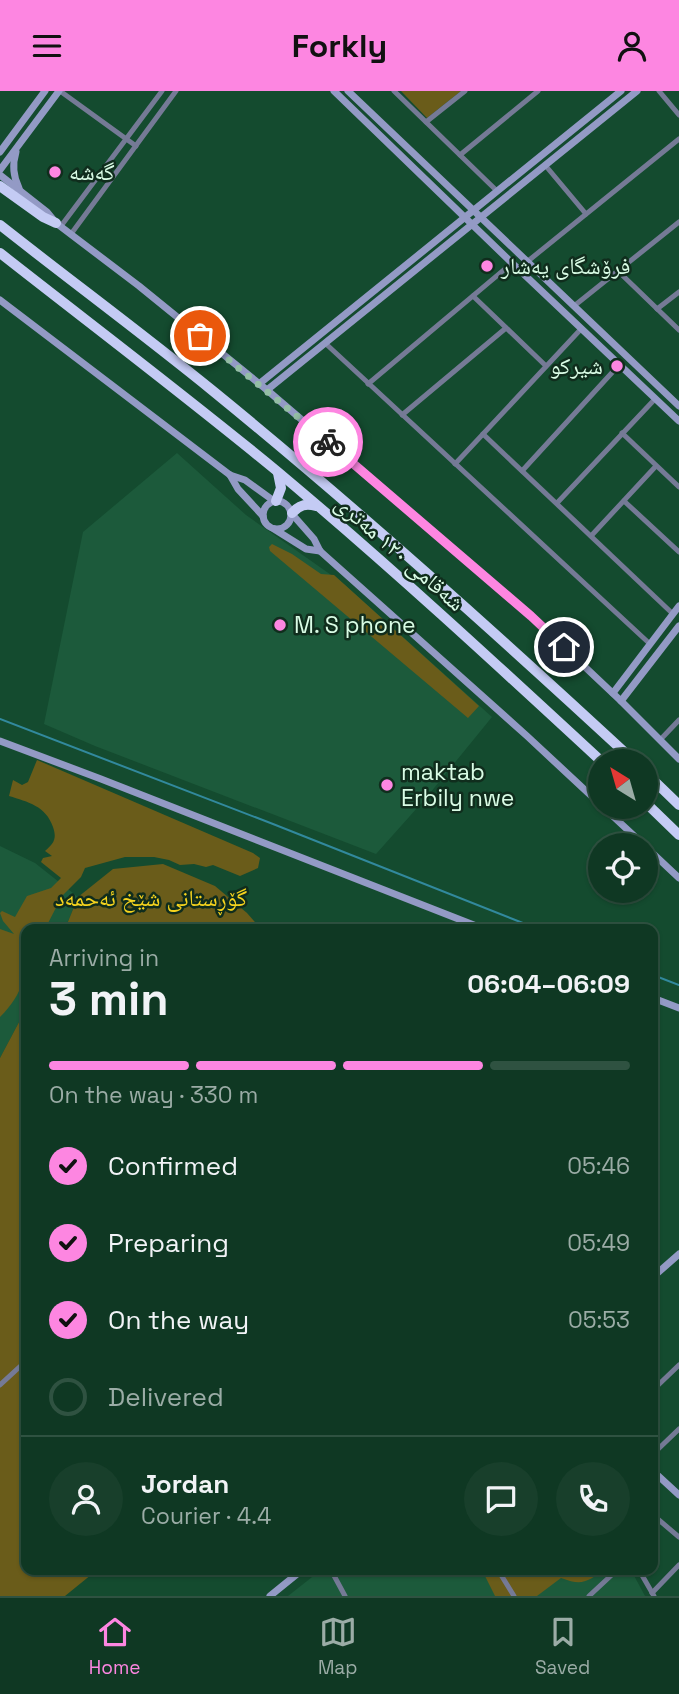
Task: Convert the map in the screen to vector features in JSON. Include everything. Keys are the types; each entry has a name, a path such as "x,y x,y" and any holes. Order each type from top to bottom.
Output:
{"highway":[{"path":"0,186 43,217 58,224"},
{"path":"0,217 37,254"},
{"name":"شەقامی ١٢٠ مەتری","path":"0,225 212,390 316,476 532,666 621,749"},
{"name":"شەقامی ١٢٠ مەتری","path":"0,253 278,472 463,633 588,749"},
{"path":"275,501 281,488 278,472"},
{"path":"292,513 303,505 318,506"},
{"path":"658,785 679,805"},
{"path":"658,815 679,835"}],"street":[{"path":"0,149 45,91"},
{"path":"136,146 59,91 0,172 58,224 267,390 531,616 679,759"},
{"path":"58,224 162,91"},
{"path":"71,234 176,91"},
{"path":"334,91 679,421"},
{"path":"348,91 679,405"},
{"path":"394,91 497,191"},
{"path":"426,122 466,91"},
{"path":"460,155 538,91"},
{"path":"259,384 619,91"},
{"path":"267,390 637,91"},
{"path":"659,91 679,115"},
{"path":"33,106 37,112 44,112"},
{"path":"27,115 34,115 36,123"},
{"path":"528,261 679,139"},
{"path":"19,144 13,168 17,185 22,191"},
{"path":"545,165 586,214"},
{"path":"574,306 679,222"},
{"path":"368,384 512,263"},
{"path":"618,271 679,330"},
{"path":"657,309 679,292"},
{"path":"473,296 546,366"},
{"path":"0,300 230,475 245,480 275,501 285,502 320,551 588,792"},
{"path":"402,415 506,328"},
{"path":"455,464 581,329"},
{"path":"325,344 650,644"},
{"path":"522,471 619,365"},
{"path":"556,503 655,399"},
{"path":"622,433 679,487"},
{"path":"483,434 676,616"},
{"path":"591,536 656,466"},
{"path":"230,475 238,489 263,516 267,525 306,549 320,551"},
{"path":"263,516 265,507 275,501"},
{"path":"624,501 679,552"},
{"path":"274,529 286,527 292,513"},
{"path":"613,693 650,644 676,616 679,606"},
{"path":"621,701 679,626"},
{"path":"660,740 679,720"},
{"path":"0,741 471,924"},
{"path":"617,819 631,833"},
{"path":"658,858 679,878"},
{"path":"658,1000 679,1008"},
{"path":"658,1273 679,1254"},
{"path":"658,1385 679,1365"},
{"path":"0,1385 21,1366"},
{"path":"658,1449 679,1429"},
{"path":"658,1476 679,1495"},
{"path":"658,1519 679,1537"},
{"path":"642,1575 653,1594 679,1565"},
{"path":"270,1596 296,1575"},
{"path":"334,1575 345,1596"},
{"path":"501,1575 514,1596"},
{"path":"589,1596 612,1575"}],"shaded area":[{"path":"177,453 246,515 344,584 492,717 376,854 44,724 83,532"},
{"path":"0,846 35,863 78,897 67,924 21,924 21,1018 0,1058"},
{"path":"315,1575 634,1575 645,1596 288,1596"}],"green space":[{"path":"401,91 461,91 427,118"},
{"path":"272,544 321,574 334,575 479,706 468,718 270,551"},
{"path":"37,760 253,853 260,858 258,868 240,876 213,865 180,865 154,857 125,857 85,868 81,877 62,896 48,924 21,924 21,986 0,1017 0,929 14,934 0,913 2,911 15,917 27,896 51,888 61,878 41,862 43,858 52,856 45,851 55,838 50,820 36,806 9,796 13,780 22,785 28,782"},
{"name":"گۆڕستانی شێخ ئەحمەد","path":"163,864 215,886 257,924 67,924 78,897 113,869"},
{"path":"21,1018 21,1575 91,1575 65,1596 0,1596 0,1058"},
{"path":"484,1575 596,1575 574,1582 561,1578 537,1596 495,1596"}],"waterway":[{"path":"0,719 525,924"},
{"path":"658,977 679,985"}],"way so far":[{"path":"200,336 328,442"}],"place":[{"name":"گەشە","path":"55,172"},
{"name":"فرۆشگای یەشار","path":"487,266"},
{"name":"شيركو","path":"617,366"},
{"name":"M. S phone","path":"280,625"},
{"name":"maktab Erbily nwe","path":"387,785"}],"route":[{"path":"328,442 564,647"}]}
